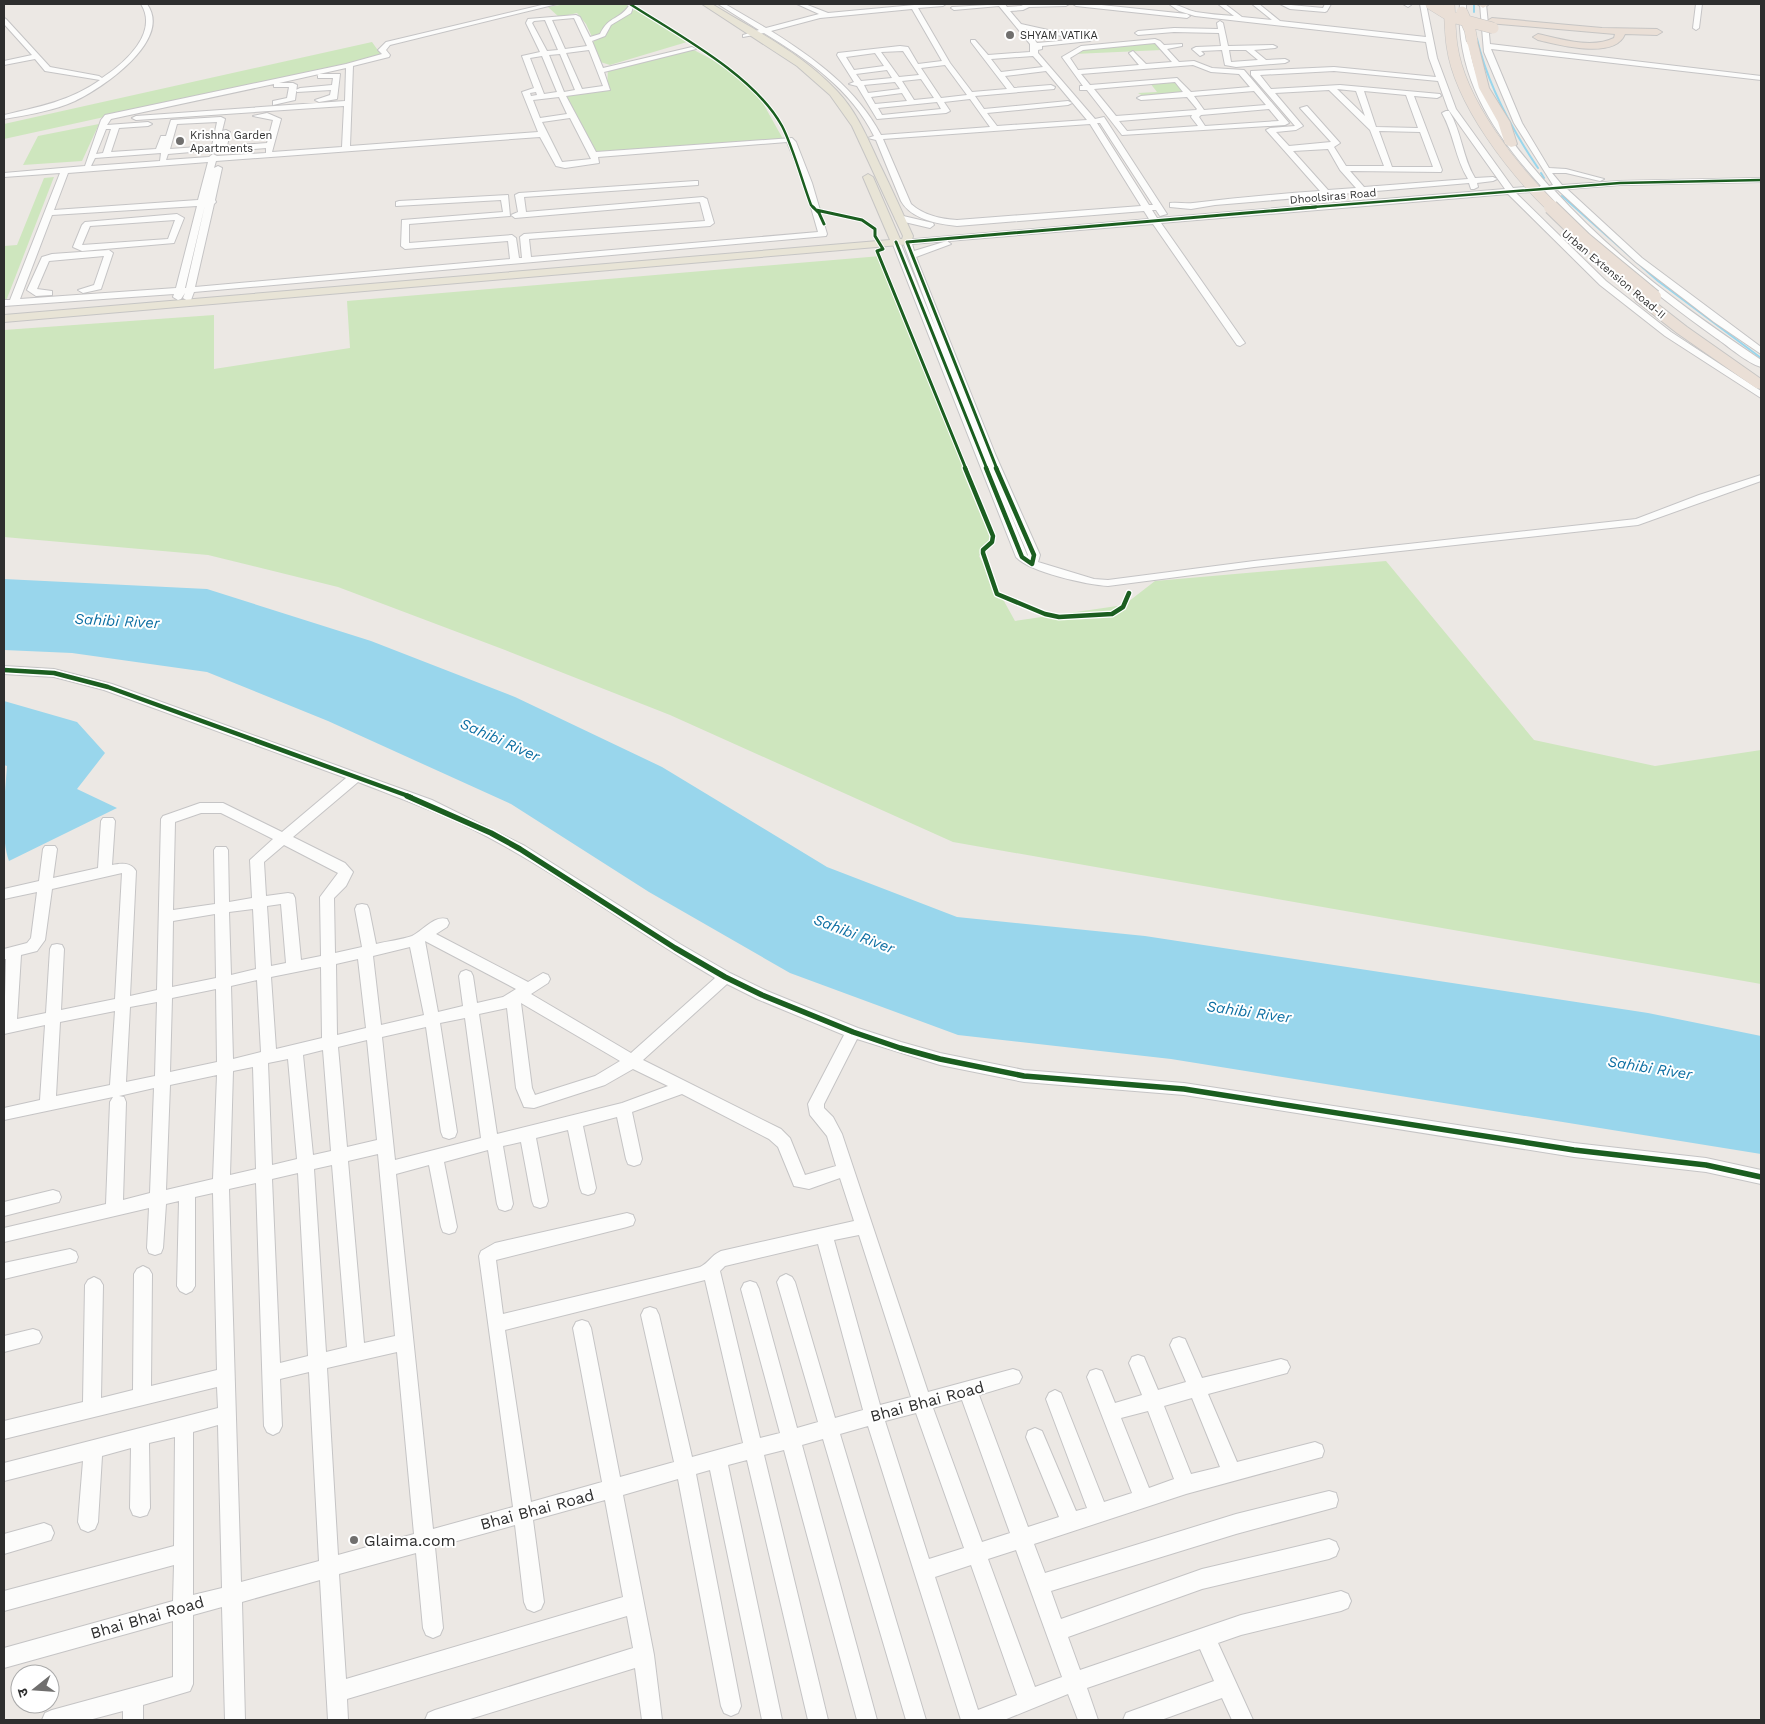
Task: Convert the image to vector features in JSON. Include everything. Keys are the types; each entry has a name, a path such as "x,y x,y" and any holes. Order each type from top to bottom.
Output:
{"highway":[{"path":"1431,4 1470,17 1522,24 1602,31 1657,32"},
{"path":"1431,4 1446,14 1471,23 1576,44 1614,44 1621,37 1621,33"},
{"name":"Urban Extension Road-II","path":"1438,4 1438,40 1446,68 1464,109 1480,136 1503,166 1560,228 1606,270 1682,330 1740,365 1761,374"},
{"name":"Urban Extension Road-II","path":"1449,4 1447,22 1449,42 1457,70 1475,109 1492,136 1514,164 1571,227 1622,271 1740,365 1761,385"},
{"path":"1457,4 1470,30 1484,88 1504,122 1511,144"}],"main road":[{"path":"694,4 752,32 807,79 827,99 841,119"},
{"path":"706,4 800,64 825,85 846,108 863,139 900,218 901,239"},
{"path":"865,171 901,239"},
{"path":"4,319 183,297 901,239"},
{"path":"4,313 44,301 183,297"}],"street":[{"path":"136,4 140,14"},
{"path":"4,115 42,109 72,99 86,92 115,72 135,52 144,39 150,20 149,13 144,4"},
{"path":"721,4 752,32 812,62 840,85 862,109 878,138 909,207 923,215 962,223 1153,218 1163,214 1103,121 1076,89 1036,48 1002,6"},
{"path":"800,4 828,15"},
{"path":"752,32 819,13 886,5 943,4"},
{"path":"954,8 1066,4"},
{"path":"1076,4 1183,16 1208,15"},
{"path":"1172,4 1185,12 1430,42"},
{"path":"1221,4 1239,18"},
{"path":"1255,4 1278,22"},
{"path":"1283,4 1290,7 1326,10 1328,4"},
{"path":"1314,4 1322,9"},
{"path":"1423,4 1439,78 1452,109 1494,175 1603,284 1668,334 1761,395"},
{"path":"1463,4 1477,9"},
{"path":"1696,28 1699,4"},
{"path":"106,155 111,116 344,66 386,55 382,50 388,43 550,5 562,52 579,92"},
{"path":"588,40 603,35 608,24 629,12 632,5"},
{"path":"752,32 828,15 911,5"},
{"path":"911,5 947,63 995,129"},
{"path":"1477,9 1487,46 1515,116 1546,170 1550,185 1574,200 1639,260 1761,351"},
{"path":"1477,9 1465,47 1474,83 1511,144 1550,185 1581,224 1665,295 1761,364"},
{"path":"529,98 542,97 561,94 607,88 592,48 576,16 532,19 529,23 545,54 561,94 596,161 561,165 543,133 526,91 538,89"},
{"path":"1219,16 1228,63 1244,64 1285,61"},
{"path":"5,23 48,70 99,78"},
{"path":"1019,26 1094,40"},
{"path":"4,115 65,98 99,78 126,52 140,29"},
{"path":"1134,34 1174,30 1222,31"},
{"path":"987,57 1094,40 1140,37 1144,33"},
{"path":"1177,64 1158,42 1152,40 1078,49 1066,58 1125,133 1237,126 1298,127 1270,91 1244,64"},
{"path":"973,41 1013,90"},
{"path":"1162,47 1180,46"},
{"path":"1487,46 1761,78"},
{"path":"600,69 689,47"},
{"path":"1200,54 1196,49 1273,47"},
{"path":"542,97 526,57 592,48"},
{"path":"1036,48 1047,70 1064,86 1093,122 1153,218 1240,343"},
{"path":"1248,48 1264,62"},
{"path":"905,49 946,109 945,111 886,118 880,117 846,62 842,54 905,49"},
{"path":"877,51 912,102"},
{"path":"1133,53 1144,67"},
{"path":"4,63 35,57"},
{"path":"846,62 882,59"},
{"path":"917,66 947,63"},
{"path":"1076,72 1113,66 1156,67 1196,63 1212,70 1240,71 1285,123 1270,127 1117,141"},
{"path":"1196,63 1223,97 1252,126"},
{"path":"343,148 346,104 344,66"},
{"path":"1156,67 1177,80 1190,94 1201,109 1195,117 1204,129"},
{"path":"852,72 889,68"},
{"path":"1254,73 1328,69 1439,78"},
{"path":"1000,74 1047,70"},
{"path":"1095,70 1107,86"},
{"path":"106,72 115,72"},
{"path":"330,74 337,76 334,98 298,104 303,80 330,74"},
{"path":"840,85 924,77"},
{"path":"1430,78 1436,96 1453,124 1463,163 1473,184"},
{"path":"1076,89 1177,80"},
{"path":"1130,84 1152,114 1159,115 1171,131"},
{"path":"110,123 289,102 292,86 266,86 209,99 206,101 205,111"},
{"path":"300,90 335,87"},
{"path":"873,106 1051,87"},
{"path":"1286,110 1295,99 1330,87 1436,96"},
{"path":"1330,87 1373,127 1423,130"},
{"path":"1358,88 1389,169"},
{"path":"1223,97 1255,89"},
{"path":"866,95 904,91"},
{"path":"1270,91 1295,99 1335,142 1335,144 1330,146 1287,149"},
{"path":"1344,168 1438,170 1410,93"},
{"path":"1141,98 1190,94 1223,97 1254,108 1271,107"},
{"path":"1223,97 1222,110 1237,126"},
{"path":"982,111 1068,103"},
{"path":"205,111 298,104 346,104"},
{"path":"110,123 346,104"},
{"path":"91,165 114,116 163,108"},
{"path":"1254,108 1330,203"},
{"path":"1113,119 1222,110"},
{"path":"1209,112 1221,128"},
{"path":"270,148 276,118 266,115 229,119 224,148 270,148 343,148"},
{"path":"538,120 573,115"},
{"path":"1143,116 1155,132"},
{"path":"164,156 175,119"},
{"path":"4,171 91,165 164,156 216,146 220,119 175,119"},
{"path":"863,139 1103,121"},
{"path":"97,156 159,151 167,124 110,123"},
{"path":"91,165 97,156 110,123"},
{"path":"164,156 253,157 343,148 543,133"},
{"path":"183,297 515,262 823,234 808,183 792,142 789,140 594,155"},
{"path":"1330,146 1344,168 1362,190"},
{"path":"4,175 178,162 270,148"},
{"path":"183,297 212,202 218,171 216,157"},
{"path":"183,297 200,203 208,174 216,157"},
{"path":"218,171 253,157"},
{"path":"178,162 208,174"},
{"path":"1546,170 1566,171 1600,179"},
{"path":"14,302 65,171"},
{"name":"Dhoolsiras Road","path":"1163,214 1487,190 1509,192 1600,179 1708,174 1761,175"},
{"path":"1330,203 1362,190 1473,184 1494,175"},
{"path":"1494,175 1487,190 1509,192"},
{"name":"Dhoolsiras Road","path":"1550,185 1589,185 1679,180 1761,180"},
{"path":"399,204 696,183"},
{"name":"Dhoolsiras Road","path":"901,239 1153,218 1163,214 1193,209 1330,203 1473,184 1487,190"},
{"path":"1574,200 1589,185"},
{"path":"912,255 948,244 1153,218 1330,203 1509,192"},
{"path":"516,224 515,214 520,195"},
{"path":"505,197 515,214"},
{"path":"703,199 710,223 524,237 518,234 512,238 405,246 405,222 703,199"},
{"path":"48,213 212,202"},
{"path":"1173,205 1193,209"},
{"path":"177,217 180,218 177,228 172,240 169,242 77,247 86,225 90,223 177,217"},
{"path":"900,218 961,231"},
{"name":"Dhoolsiras Road","path":"901,239 961,231 1153,218"},
{"path":"177,228 195,227"},
{"path":"524,237 527,261"},
{"path":"512,238 515,262"},
{"path":"901,239 912,255 914,266 991,456 1034,555 1032,564"},
{"path":"901,239 1022,557 1032,564 1093,582 1108,582 1638,522 1703,497 1761,478"},
{"path":"4,303 44,301 98,288 109,254 45,259 32,290 44,301"},
{"path":"4,670 54,673 108,687 427,803 491,833 724,976 762,995 853,1032 940,1059 1024,1076 1184,1089 1574,1150 1706,1166 1761,1178"},
{"path":"273,1426 265,1175 265,973 257,860 356,778"},
{"path":"155,1248 163,1080 163,995 168,819 200,808 217,807 228,810 281,839 340,867 346,872 341,882 327,897 330,1043 341,1156 356,1354"},
{"path":"105,871 108,821"},
{"path":"50,849 38,940 32,947 9,953 7,1028 368,952 421,938 442,923"},
{"path":"221,850 225,1067 221,1185 235,1720"},
{"path":"4,894 105,871 123,868 129,871 121,1004 114,1209"},
{"path":"165,917 285,898 290,900 294,967"},
{"path":"362,909 368,952 374,1033 425,1540 432,1628"},
{"path":"421,938 521,994 632,1060 775,1134 784,1143 800,1181 808,1182 845,1170"},
{"path":"421,938 449,1132"},
{"path":"48,1105 57,950"},
{"path":"466,976 492,1142 505,1204"},
{"path":"521,994 524,1088 530,1102 611,1076 676,1023 724,976"},
{"path":"4,1114 48,1105 118,1096 163,1080 432,1020 521,994 543,979"},
{"path":"853,1032 816,1104 818,1114 827,1122 834,1134 922,1403 1029,1700"},
{"path":"295,1051 306,1164 338,1720"},
{"path":"388,1169 622,1108 684,1087"},
{"path":"622,1108 634,1159"},
{"path":"574,1120 588,1188"},
{"path":"527,1133 540,1201"},
{"path":"4,1235 386,1145"},
{"path":"435,1157 449,1227"},
{"path":"186,1286 187,1192"},
{"path":"4,1208 53,1197"},
{"path":"534,1602 523,1513 486,1262 487,1256 491,1253 627,1220"},
{"path":"495,1324 711,1270 716,1262 721,1259 865,1226"},
{"path":"824,1235 874,1416 971,1720"},
{"path":"4,1272 70,1257"},
{"path":"711,1270 818,1720"},
{"path":"142,1396 143,1274"},
{"path":"786,1282 916,1720"},
{"path":"92,1409 94,1285"},
{"path":"750,1289 867,1720"},
{"path":"650,1315 685,1468 731,1706"},
{"path":"582,1328 644,1655 652,1720"},
{"path":"4,1344 33,1337"},
{"path":"271,1373 404,1342"},
{"path":"1179,1345 1232,1473"},
{"path":"1138,1363 1186,1485"},
{"path":"1110,1413 1196,1388 1281,1367"},
{"path":"4,1430 226,1376"},
{"name":"Bhai Bhai Road","path":"4,1658 1013,1377"},
{"path":"1096,1377 1144,1499"},
{"path":"968,1390 1088,1720"},
{"path":"1055,1400 1099,1513"},
{"path":"4,1472 228,1414"},
{"path":"52,1720 183,1684 184,1426"},
{"path":"1035,1436 1071,1522"},
{"path":"140,1437 140,1508"},
{"path":"88,1522 92,1449"},
{"path":"923,1571 1186,1485 1315,1451"},
{"path":"717,1459 772,1720"},
{"path":"1039,1585 1236,1524 1329,1500"},
{"path":"4,1544 44,1533"},
{"path":"1056,1631 1202,1579 1329,1548"},
{"path":"4,1601 184,1553"},
{"path":"979,1720 1074,1682 1241,1625 1341,1601"},
{"path":"337,1692 634,1604"},
{"path":"1205,1637 1243,1720"},
{"path":"435,1720 644,1655"},
{"path":"1133,1720 1228,1686"},
{"path":"133,1698 133,1720"}],"green space":[{"path":"566,4 627,4 629,10 624,14 637,9 687,42 610,65 597,61 590,44 603,35 593,39 586,24 577,13 559,17 548,7"},
{"path":"372,42 382,56 4,139 4,124"},
{"path":"1156,42 1162,50 1074,54 1081,49"},
{"path":"692,49 726,67 760,98 783,139 597,152 561,94 607,88 608,69"},
{"path":"1177,80 1185,91 1194,91 1196,93 1145,97 1138,93 1157,92 1150,83"},
{"path":"99,124 82,161 23,165 38,136"},
{"path":"54,177 6,301 4,301 4,246 17,245 44,178"},
{"path":"881,256 996,538 979,556 1015,621 1124,605 1155,581 1386,561 1534,740 1655,766 1761,750 1761,984 953,842 670,715 338,587 208,555 4,537 4,330 214,315 214,369 350,348 347,301"}],"water":[{"name":"Sahibi River","path":"4,579 207,589 371,641 515,697 662,767 827,867 957,917 1145,936 1648,1013 1761,1036 1761,1154 1171,1059 958,1035 790,973 649,892 511,804 328,721 207,672 72,653 4,650"},
{"path":"4,701 77,722 105,753 77,789 117,808 9,861 6,851 4,827 7,766 4,765"}],"waterway":[{"path":"1474,4 1474,12"},
{"path":"1477,39 1494,90 1519,138 1538,168"},
{"path":"1541,173 1544,178"},
{"path":"1562,196 1658,281 1761,358"}],"cycle path":[{"path":"630,4 726,67 750,87 768,106 782,126 811,205 819,213 824,224"},
{"path":"896,242 1022,557 1032,564 1034,555 991,456 907,242 1495,192 1620,183 1761,180"},
{"path":"816,210 862,220 875,229 875,236 883,249 877,251 993,536 992,542 983,550 983,553 997,594 1045,614 1059,617 1112,614 1123,607 1129,593"},
{"path":"4,670 54,673 108,687 427,803 520,849 675,948 725,977 762,995 853,1032 900,1048 940,1059 1024,1076 1184,1089 1574,1150 1706,1165 1761,1177"}],"place":[{"name":"SHYAM VATIKA","path":"1010,35"},
{"name":"Krishna Garden Apartments","path":"180,141"},
{"name":"Glaima.com","path":"354,1540"}]}
